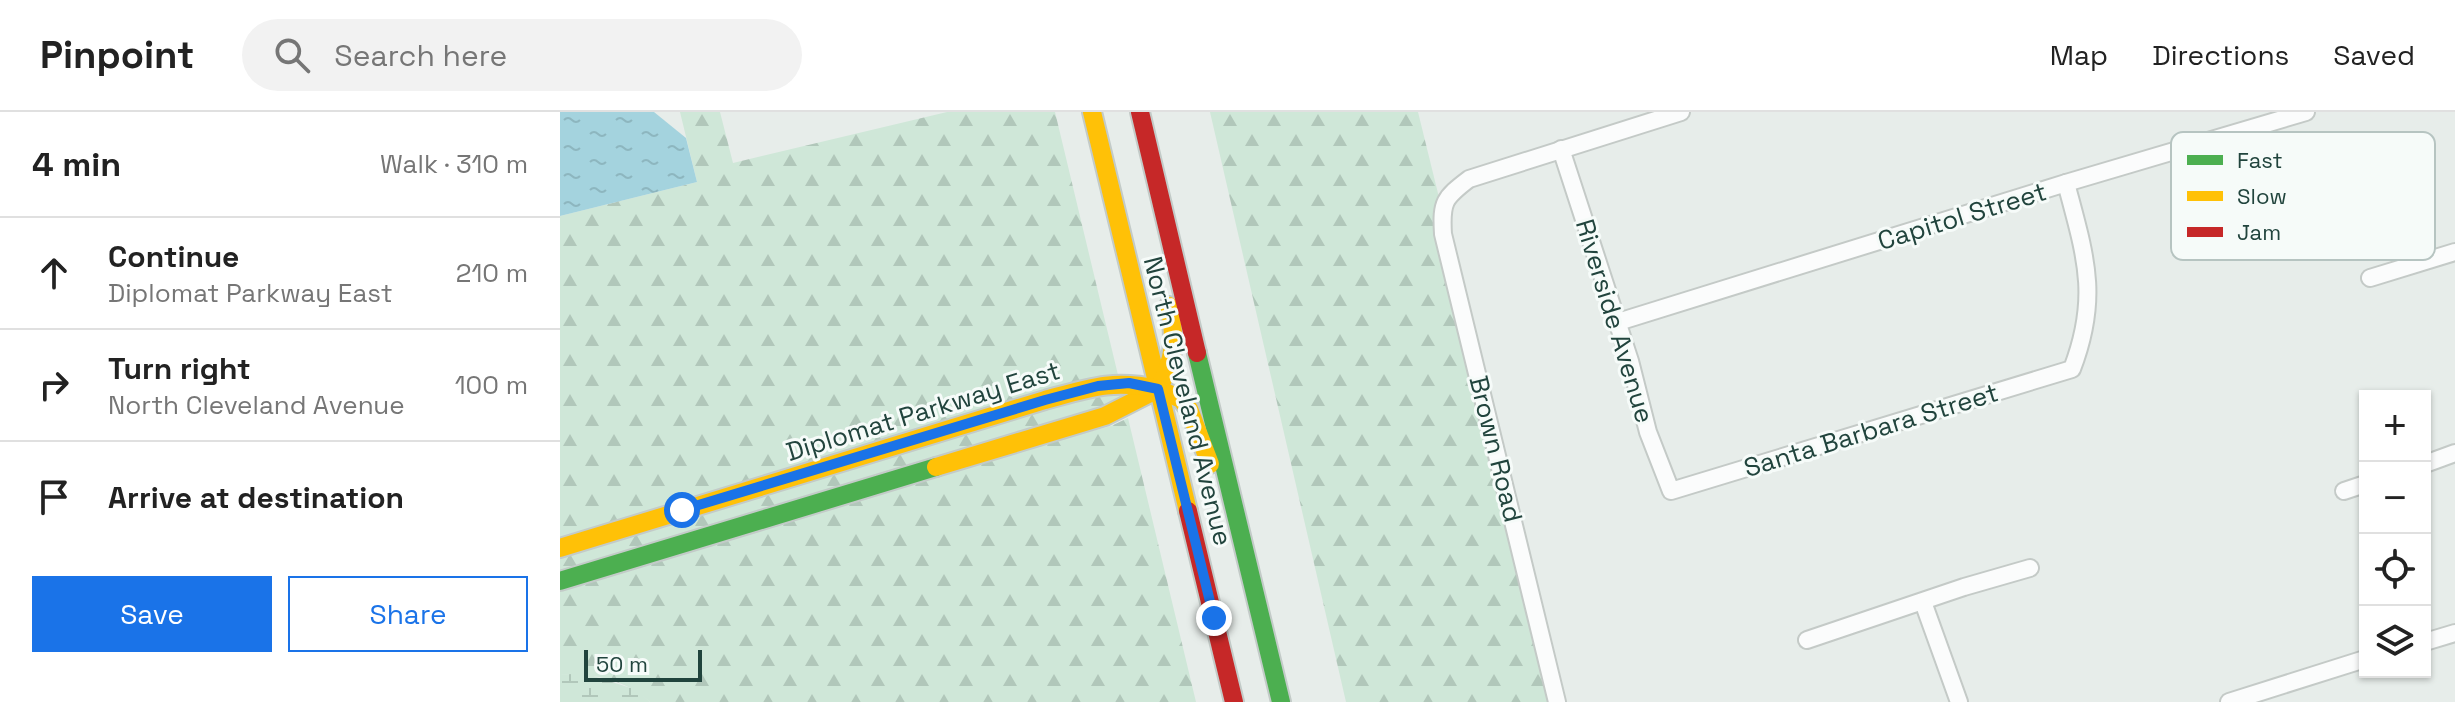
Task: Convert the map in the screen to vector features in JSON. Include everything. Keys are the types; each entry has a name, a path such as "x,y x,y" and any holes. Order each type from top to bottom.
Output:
{"main road":[{"name":"North Cleveland Avenue","path":"1092,112 1234,702"},
{"path":"560,581 1108,417 1134,406 1158,389 1171,368 1176,348 1174,327 1131,155 1125,112"},
{"name":"North Cleveland Avenue","path":"1140,112 1281,702"},
{"name":"Diplomat Parkway East","path":"560,548 1045,400 1098,386 1129,383 1158,389"},
{"path":"1158,389 1181,399 1189,409 1249,569"}],"street":[{"path":"1561,149 1681,112"},
{"name":"Capitol Street","path":"2238,132 2306,112"},
{"name":"Brown Road","path":"1557,702 1443,234 1442,210 1448,196 1469,179 1561,149"},
{"name":"Riverside Avenue","path":"1561,149 1618,322 1648,432 1671,491"},
{"name":"Capitol Street","path":"1618,322 2171,152"},
{"name":"Santa Barbara Street","path":"1671,491 2072,369 2082,342 2088,271 2066,183"},
{"path":"2435,258 2455,252"},
{"path":"2370,278 2429,260"},
{"path":"2430,462 2455,453"},
{"path":"2344,491 2359,486"},
{"path":"1807,640 2030,568"},
{"path":"1923,602 1959,702"},
{"path":"2431,640 2455,633"},
{"path":"2229,702 2359,661"}],"green space":[{"path":"680,112 720,112 733,163 947,112 1055,112 1118,375 560,538 560,216 697,182"},
{"path":"1210,112 1418,112 1563,702 1346,702"},
{"path":"1123,393 1124,400 560,572 560,557 1047,408 1100,395"},
{"path":"1128,418 1196,702 650,702 631,688 608,679 560,675 560,591 1111,426"},
{"path":"584,673 637,690 650,702 560,702 560,675"}],"water":[{"path":"560,112 654,112 686,138 697,182 560,216"}],"traffic: fast":[{"path":"1197,353 1281,702"},
{"path":"560,581 936,467"}],"traffic: slow":[{"path":"1092,112 1188,511"},
{"path":"1158,389 1168,368 1172,349 1173,328 1169,306"},
{"path":"560,548 1075,392 1114,385 1158,389"},
{"path":"936,467 1105,416 1158,389"},
{"path":"1158,389 1181,399 1189,409 1210,464"}],"traffic: jam":[{"path":"1140,112 1197,353"},
{"path":"1188,511 1234,702"}],"route":[{"path":"682,510 1045,400 1098,386 1129,383 1158,389 1214,618"}]}
